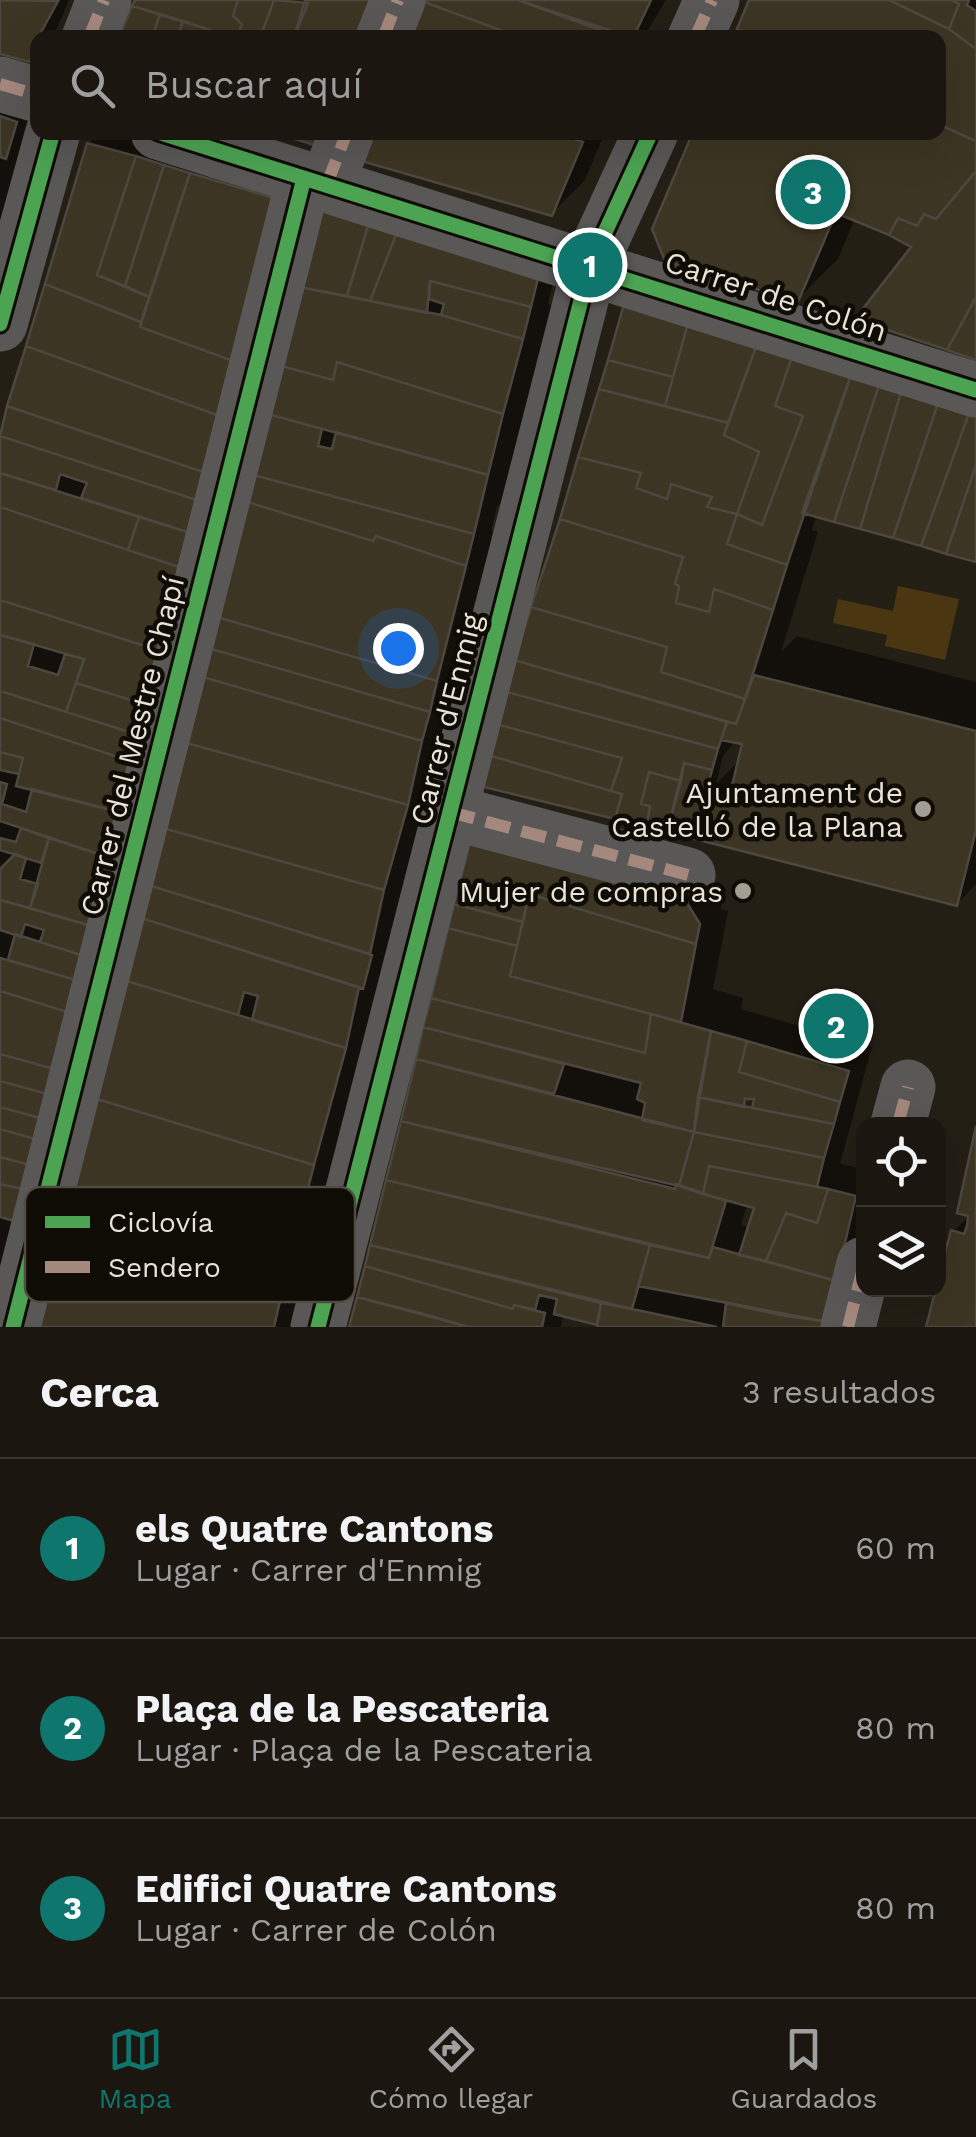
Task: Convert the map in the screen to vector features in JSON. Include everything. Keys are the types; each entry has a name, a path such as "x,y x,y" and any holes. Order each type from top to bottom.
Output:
{"street":[{"path":"92,30 104,0"},
{"path":"386,30 398,0"},
{"path":"699,30 712,0"},
{"path":"0,84 30,93"},
{"path":"0,324 52,140"},
{"name":"Carrer de Colón","path":"184,140 590,265 976,390"},
{"name":"Carrer del Mestre Chapí","path":"50,1187 316,181 342,140"},
{"name":"Carrer d'Enmig","path":"354,1187 590,265 647,140"},
{"path":"450,812 688,875"},
{"name":"Carrer del Mestre Chapí","path":"13,1327 25,1282"},
{"path":"848,1324 856,1294"},
{"name":"Carrer d'Enmig","path":"318,1327 324,1302"}],"shaded area":[{"path":"898,586 959,599 945,660 885,646 887,635 833,623 838,599 893,611"}],"building":[{"path":"0,0 58,1 42,30 30,30 30,62 0,54"},
{"path":"135,0 238,0 233,16 242,24 239,30 210,30 132,6"},
{"path":"238,0 274,0 263,30 239,30 242,24 233,16"},
{"path":"274,0 308,3 297,30 263,30"},
{"path":"305,0 382,0 372,30 296,30"},
{"path":"419,0 500,30 398,30"},
{"path":"419,0 518,0 600,30 500,30"},
{"path":"518,0 651,0 637,30 609,30"},
{"path":"749,0 889,0 949,29 976,49 976,141 946,128 946,30 737,29"},
{"path":"889,0 952,0 959,4 949,29"},
{"path":"952,0 969,0 967,5 976,11 976,49 949,29 959,4"},
{"path":"132,6 160,14 155,30 122,30"},
{"path":"160,14 183,21 180,30 155,30"},
{"path":"183,21 210,30 180,30"},
{"path":"0,116 17,122 6,159 0,157"},
{"path":"946,128 976,141 976,171 936,219 924,214 917,226 898,218 889,235 836,213 798,302 665,261 652,229 690,140 946,140"},
{"path":"298,140 333,140 330,150"},
{"path":"357,140 583,142 552,216 351,158"},
{"path":"87,143 136,156 97,275 149,297 141,322 45,284"},
{"path":"136,156 164,165 125,286 97,275"},
{"path":"164,165 190,173 149,297 125,286"},
{"path":"976,171 976,297 947,350 855,319 911,247 889,235 898,218 917,226 924,214 936,219"},
{"path":"190,173 280,200 244,365 140,327"},
{"path":"315,209 368,226 347,296 294,286"},
{"path":"368,226 396,235 370,301 347,296"},
{"path":"396,235 538,278 531,307 430,281 427,313 370,301"},
{"path":"430,281 531,307 523,339 441,315 444,304 429,299"},
{"path":"45,284 141,322 140,327 244,365 231,420 26,346"},
{"path":"294,286 441,315 523,339 503,414 337,362 333,380 274,364"},
{"path":"976,297 976,360 947,350"},
{"path":"624,304 688,323 673,377 608,360"},
{"path":"688,323 757,344 728,423 665,406"},
{"path":"757,344 793,354 775,406 803,416 762,525 737,514 759,452 724,435"},
{"path":"26,346 231,420 215,476 7,406"},
{"path":"793,354 852,372 787,565 727,544 737,514 762,525 803,416 775,406"},
{"path":"608,360 673,377 665,406 599,389"},
{"path":"337,362 503,414 488,475 261,412 274,364 333,380"},
{"path":"852,372 881,379 834,522 802,513"},
{"path":"881,379 903,386 860,529 834,522"},
{"path":"903,386 940,397 893,538 860,529"},
{"path":"599,389 728,423 724,435 759,452 737,514 707,507 712,497 671,484 667,499 636,488 641,473 578,457"},
{"path":"940,397 972,405 921,546 893,538"},
{"path":"972,405 976,406 976,465 946,554 921,546"},
{"path":"7,406 215,476 209,504 0,436"},
{"path":"261,412 322,429 318,446 332,449 336,432 488,475 474,534 246,473"},
{"path":"0,436 209,504 200,536 81,498 87,483 60,474 56,490 0,473"},
{"path":"578,457 641,473 636,488 667,499 671,484 712,497 707,507 737,514 727,544 787,565 773,610 714,589 709,612 676,603 679,586 675,584 683,557 560,519"},
{"path":"976,465 976,562 946,554"},
{"path":"0,473 139,517 128,550 0,507"},
{"path":"246,473 474,534 466,566 376,536 373,541 238,499"},
{"path":"238,499 373,541 376,536 466,566 437,681 210,615"},
{"path":"0,507 191,571 167,653 0,600"},
{"path":"139,517 200,536 191,571 128,550"},
{"path":"560,519 683,557 675,584 679,586 676,603 709,612 714,589 773,610 745,699 661,672 667,647 531,607"},
{"path":"0,600 167,653 153,707 76,683 84,659 0,635"},
{"path":"531,607 667,647 661,672 745,699 736,724 514,660"},
{"path":"210,615 437,681 430,712 201,646"},
{"path":"0,635 34,644 28,666 58,675 65,654 84,659 66,712 0,691"},
{"path":"201,646 430,712 422,741 193,674"},
{"path":"514,660 727,722 718,749 507,692"},
{"path":"193,674 422,741 408,805 176,740"},
{"path":"754,675 976,731 976,830 957,906 695,839 707,789 730,794 742,744 721,740 727,722 736,724"},
{"path":"76,683 153,707 145,737 66,712"},
{"path":"0,691 145,737 139,764 0,718"},
{"path":"507,692 718,749 712,770 684,763 681,781 649,772 641,804 650,806 646,829 615,819 622,794 611,791 622,758 496,724"},
{"path":"0,718 139,764 126,814 16,786 23,758 0,752"},
{"path":"496,724 622,758 611,791 488,755"},
{"path":"176,740 408,805 384,890 152,825"},
{"path":"0,752 23,758 19,774 0,770"},
{"path":"488,755 622,794 615,819 480,786"},
{"path":"684,763 712,770 695,839 667,832"},
{"path":"649,772 681,781 667,832 646,829 650,806 641,804"},
{"path":"0,782 7,784 2,804 26,812 32,789 126,814 114,859 0,821"},
{"path":"152,825 384,890 370,954 142,883"},
{"path":"21,828 49,838 41,863 0,850 0,838 16,842"},
{"path":"49,838 114,859 95,927 30,908"},
{"path":"470,842 684,898 700,924 696,944 529,894 523,922 454,904"},
{"path":"15,854 26,858 20,879 38,884 30,908 0,900 0,869"},
{"path":"142,883 372,955 363,989 132,915"},
{"path":"529,894 696,944 681,1022 510,976"},
{"path":"0,900 95,927 87,957 40,942 44,930 25,924 21,937 0,930"},
{"path":"454,904 523,922 517,946 448,928"},
{"path":"132,915 359,987 346,1048 252,1020 258,996 244,992 238,1015 117,978"},
{"path":"448,928 517,946 510,976 651,1014 645,1053 431,998"},
{"path":"15,934 87,957 79,981 8,960"},
{"path":"0,958 79,981 70,1013 0,991"},
{"path":"117,978 346,1048 314,1165 87,1096"},
{"path":"0,991 70,1013 54,1069 0,1054"},
{"path":"431,998 645,1053 651,1014 711,1031 694,1132 642,1120 645,1103 637,1099 641,1083 423,1027"},
{"path":"423,1027 564,1064 554,1094 416,1059"},
{"path":"711,1031 747,1041 739,1072 840,1102 834,1124 752,1108 754,1099 745,1099 744,1107 698,1097"},
{"path":"747,1041 849,1071 840,1102 739,1072"},
{"path":"0,1054 54,1069 47,1094 0,1081"},
{"path":"416,1059 694,1132 679,1186 401,1121"},
{"path":"0,1081 47,1094 40,1118 0,1107"},
{"path":"87,1096 314,1165 308,1187 64,1187"},
{"path":"698,1097 834,1124 824,1158 694,1132"},
{"path":"0,1107 40,1118 35,1139 0,1129"},
{"path":"401,1121 675,1189 676,1184 726,1201 709,1258 386,1180"},
{"path":"976,1126 976,1327 926,1327 934,1297 946,1297 946,1249 951,1230 964,1234 967,1226 968,1216 957,1213"},
{"path":"0,1129 35,1139 30,1165 0,1157"},
{"path":"694,1132 824,1158 817,1187 709,1166 703,1194 679,1186"},
{"path":"0,1157 30,1165 23,1189 0,1184"},
{"path":"709,1166 828,1189 817,1223 786,1213 766,1261 739,1255 754,1208 703,1194"},
{"path":"386,1180 650,1245 632,1309 370,1245"},
{"path":"0,1184 23,1189 17,1222 0,1217"},
{"path":"828,1189 856,1196 836,1281 766,1261 786,1213 817,1223"},
{"path":"370,1245 601,1303 597,1325 554,1314 557,1299 539,1295 535,1310 514,1305 513,1309 365,1266"},
{"path":"650,1245 709,1258 713,1247 836,1281 828,1322 638,1286"},
{"path":"365,1266 513,1309 514,1305 545,1313 542,1327 469,1327 357,1297"},
{"path":"357,1297 420,1313 469,1327 349,1327"},
{"path":"35,1302 280,1302 274,1327 29,1327"},
{"path":"601,1303 632,1309 717,1327 597,1327"},
{"path":"726,1303 828,1322 827,1327 723,1327"}],"marked path":[{"path":"92,30 104,0"},
{"path":"386,30 398,0"},
{"path":"699,30 712,0"},
{"path":"0,84 30,93"},
{"path":"327,184 344,140"},
{"path":"450,812 688,875"},
{"path":"900,1117 908,1087"},
{"path":"848,1327 856,1296"}],"cycle path":[{"path":"0,324 51,140"},
{"path":"183,140 976,390"},
{"path":"354,1187 590,265 647,140"},
{"path":"48,1187 304,178"},
{"path":"13,1327 25,1280"},
{"path":"318,1327 324,1302"}],"place":[{"name":"Edifici Quatre Cantons","path":"813,192"},
{"name":"els Quatre Cantons","path":"590,265"},
{"name":"Ajuntament de Castelló de la Plana","path":"923,809"},
{"name":"Mujer de compras","path":"743,891"},
{"name":"Plaça de la Pescateria","path":"836,1026"}]}
